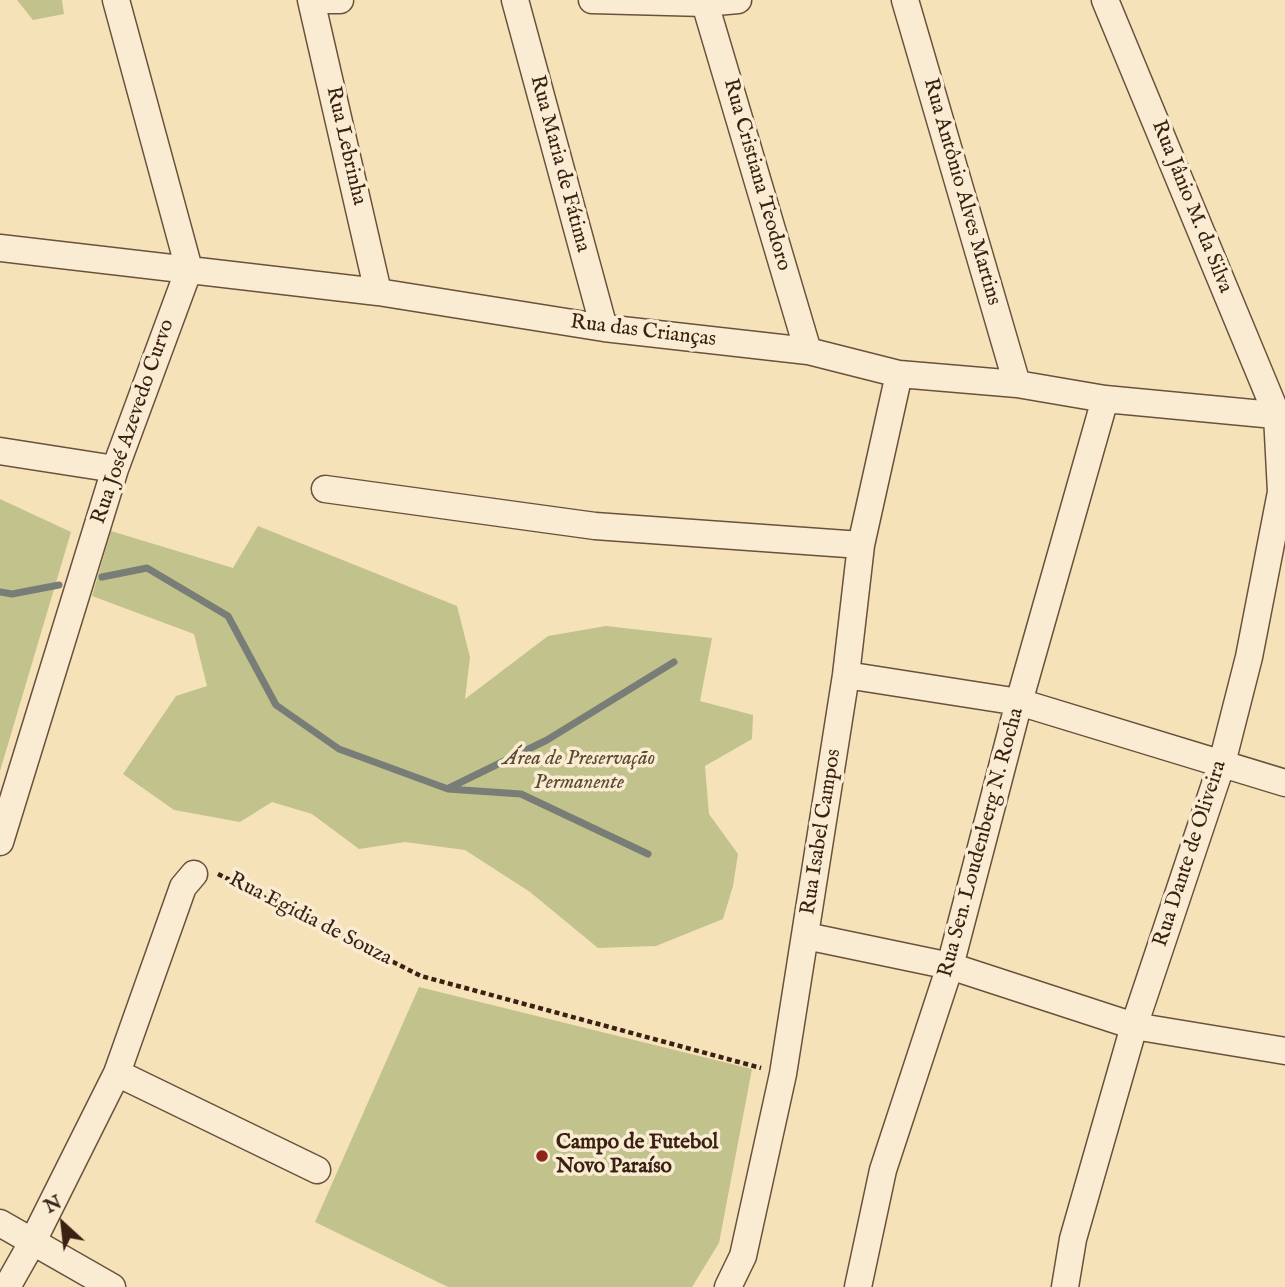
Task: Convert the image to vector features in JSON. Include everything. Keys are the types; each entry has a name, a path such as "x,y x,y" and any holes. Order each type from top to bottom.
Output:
{"street":[{"path":"116,0 189,269"},
{"path":"312,0 340,0"},
{"name":"Rua Lebrinha","path":"312,0 378,292"},
{"name":"Rua Maria de Fátima","path":"515,0 604,328"},
{"path":"592,0 738,0"},
{"name":"Rua Antônio Alves Martins","path":"905,0 1017,384"},
{"name":"Rua Jânio M. da Silva","path":"1105,0 1281,415"},
{"name":"Rua Cristiana Teodoro","path":"705,2 808,351"},
{"name":"Rua das Crianças","path":"0,248 378,292 604,328 808,351 899,374 1017,384 1105,399 1281,415"},
{"name":"Rua José Azevedo Curvo","path":"0,842 115,469 189,269"},
{"name":"Rua Isabel Campos","path":"728,1287 743,1256 783,1074 846,675 861,545 899,374"},
{"name":"Rua Sen. Loudenberg N. Rocha","path":"858,1287 883,1170 950,966 1019,702 1105,399"},
{"name":"Rua Dante de Oliveira","path":"1065,1287 1073,1240 1134,1026 1222,763 1249,657 1280,492 1281,415"},
{"path":"0,451 115,469"},
{"path":"325,489 595,526 861,545"},
{"path":"846,675 1019,702 1285,783"},
{"path":"7,1287 117,1073 183,887 194,874"},
{"path":"806,936 950,966 1134,1026 1285,1051"},
{"path":"117,1073 317,1170"},
{"path":"0,1223 112,1287"}],"path":[{"name":"Rua Egidia de Souza","path":"194,874 212,872 421,976 783,1074"}],"green space":[{"path":"17,0 62,0 64,14 33,20"},
{"path":"0,499 71,532 0,771"},
{"name":"Área de Preservação Permanente","path":"258,526 457,606 470,657 465,699 548,636 606,626 712,638 700,701 753,715 752,739 705,766 709,814 738,854 733,886 723,919 656,946 598,948 530,892 465,850 405,842 359,849 312,814 272,802 240,822 174,810 123,774 176,696 207,686 194,634 92,596 111,531 233,568"},
{"name":"Campo de Futebol Novo Paraíso","path":"419,987 752,1069 719,1243 692,1287 448,1287 315,1222"}],"waterway":[{"path":"102,577 147,568 228,616 276,705 339,749 448,789 521,794 648,854"},
{"path":"0,592 12,594 59,585"},
{"path":"449,788 547,740 674,662"}],"place":[{"name":"Campo de Futebol Novo Paraíso","path":"542,1156"}]}
